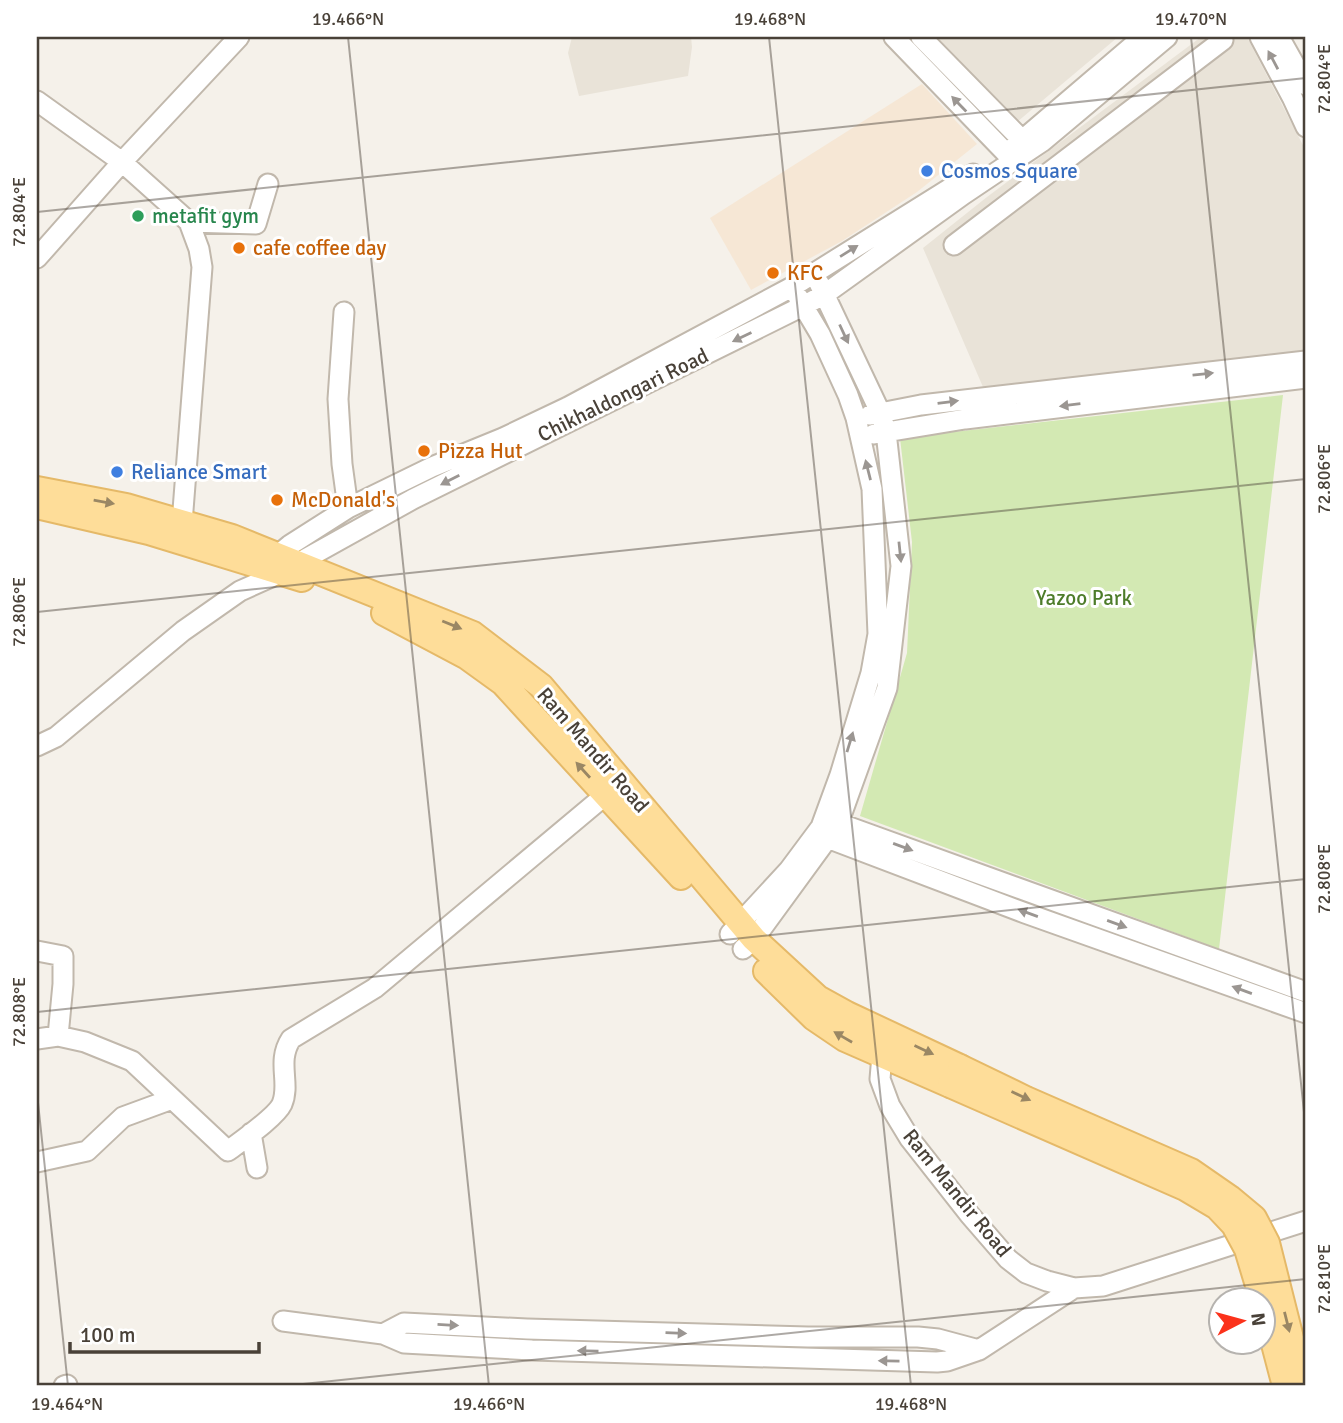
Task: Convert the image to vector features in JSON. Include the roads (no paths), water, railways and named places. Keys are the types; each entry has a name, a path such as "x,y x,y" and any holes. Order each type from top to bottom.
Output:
{"main road":[{"path":"37,489 126,506 232,537 280,565 346,592 467,657 503,683 613,788 710,909 742,936 814,1018 845,1039 887,1045 955,1076 1185,1188 1217,1207 1234,1224 1247,1249 1264,1302 1285,1386"},
{"path":"37,506 149,531 211,550 280,565"},
{"path":"955,1076 1026,1098 1191,1171 1254,1218 1267,1243 1303,1386"}],"street":[{"path":"37,258 239,37"},
{"path":"894,37 1006,153"},
{"path":"921,37 1022,141"},
{"name":"Chikhaldongari Road","path":"280,565 348,508 432,467 503,438 568,407 792,287 1006,153 1143,37"},
{"name":"Chikhaldongari Road","path":"37,746 56,737 183,631 280,565 825,294 1043,141 1167,37"},
{"path":"1260,37 1306,127"},
{"path":"1279,37 1306,85"},
{"path":"954,245 1223,40"},
{"path":"37,101 122,162 189,222 199,249 202,267 182,523"},
{"path":"189,222 256,224 268,184"},
{"path":"742,936 789,870 826,828 887,688 901,566 887,432 813,273"},
{"path":"792,287 820,334 848,395 872,489 878,634 871,673 826,828"},
{"path":"344,312 338,399 348,508"},
{"path":"858,427 880,412 947,402 1306,361"},
{"path":"858,427 887,432 965,419 1306,378"},
{"path":"37,1039 58,1037 85,1042 132,1061 228,1151 278,1111 284,1101 284,1055 291,1039 375,988 613,788"},
{"path":"826,828 1306,992"},
{"path":"826,828 1025,913 1306,1013"},
{"path":"37,951 63,956 64,984 58,1037"},
{"name":"Ram Mandir Road","path":"887,1045 880,1079 890,1106 910,1139 969,1214 1008,1259 1026,1273 1074,1288 1103,1286 1306,1221"},
{"path":"37,1162 87,1151 123,1118 172,1099"},
{"path":"251,1133 257,1168"},
{"path":"283,1321 383,1334 404,1343 532,1350 937,1362 979,1350 1074,1288"},
{"path":"383,1334 404,1323 808,1337 918,1337 938,1339 979,1350"},
{"path":"634,1332 634,1353"}],"place":[{"name":"Cosmos Square","path":"927,171"},
{"name":"metafit gym","path":"138,216"},
{"name":"cafe coffee day","path":"239,248"},
{"name":"KFC","path":"773,273"},
{"name":"Pizza Hut","path":"424,451"},
{"name":"Reliance Smart","path":"117,472"},
{"name":"McDonald's","path":"277,500"}],"park label":[{"name":"Yazoo Park","path":"1084,598"}]}
